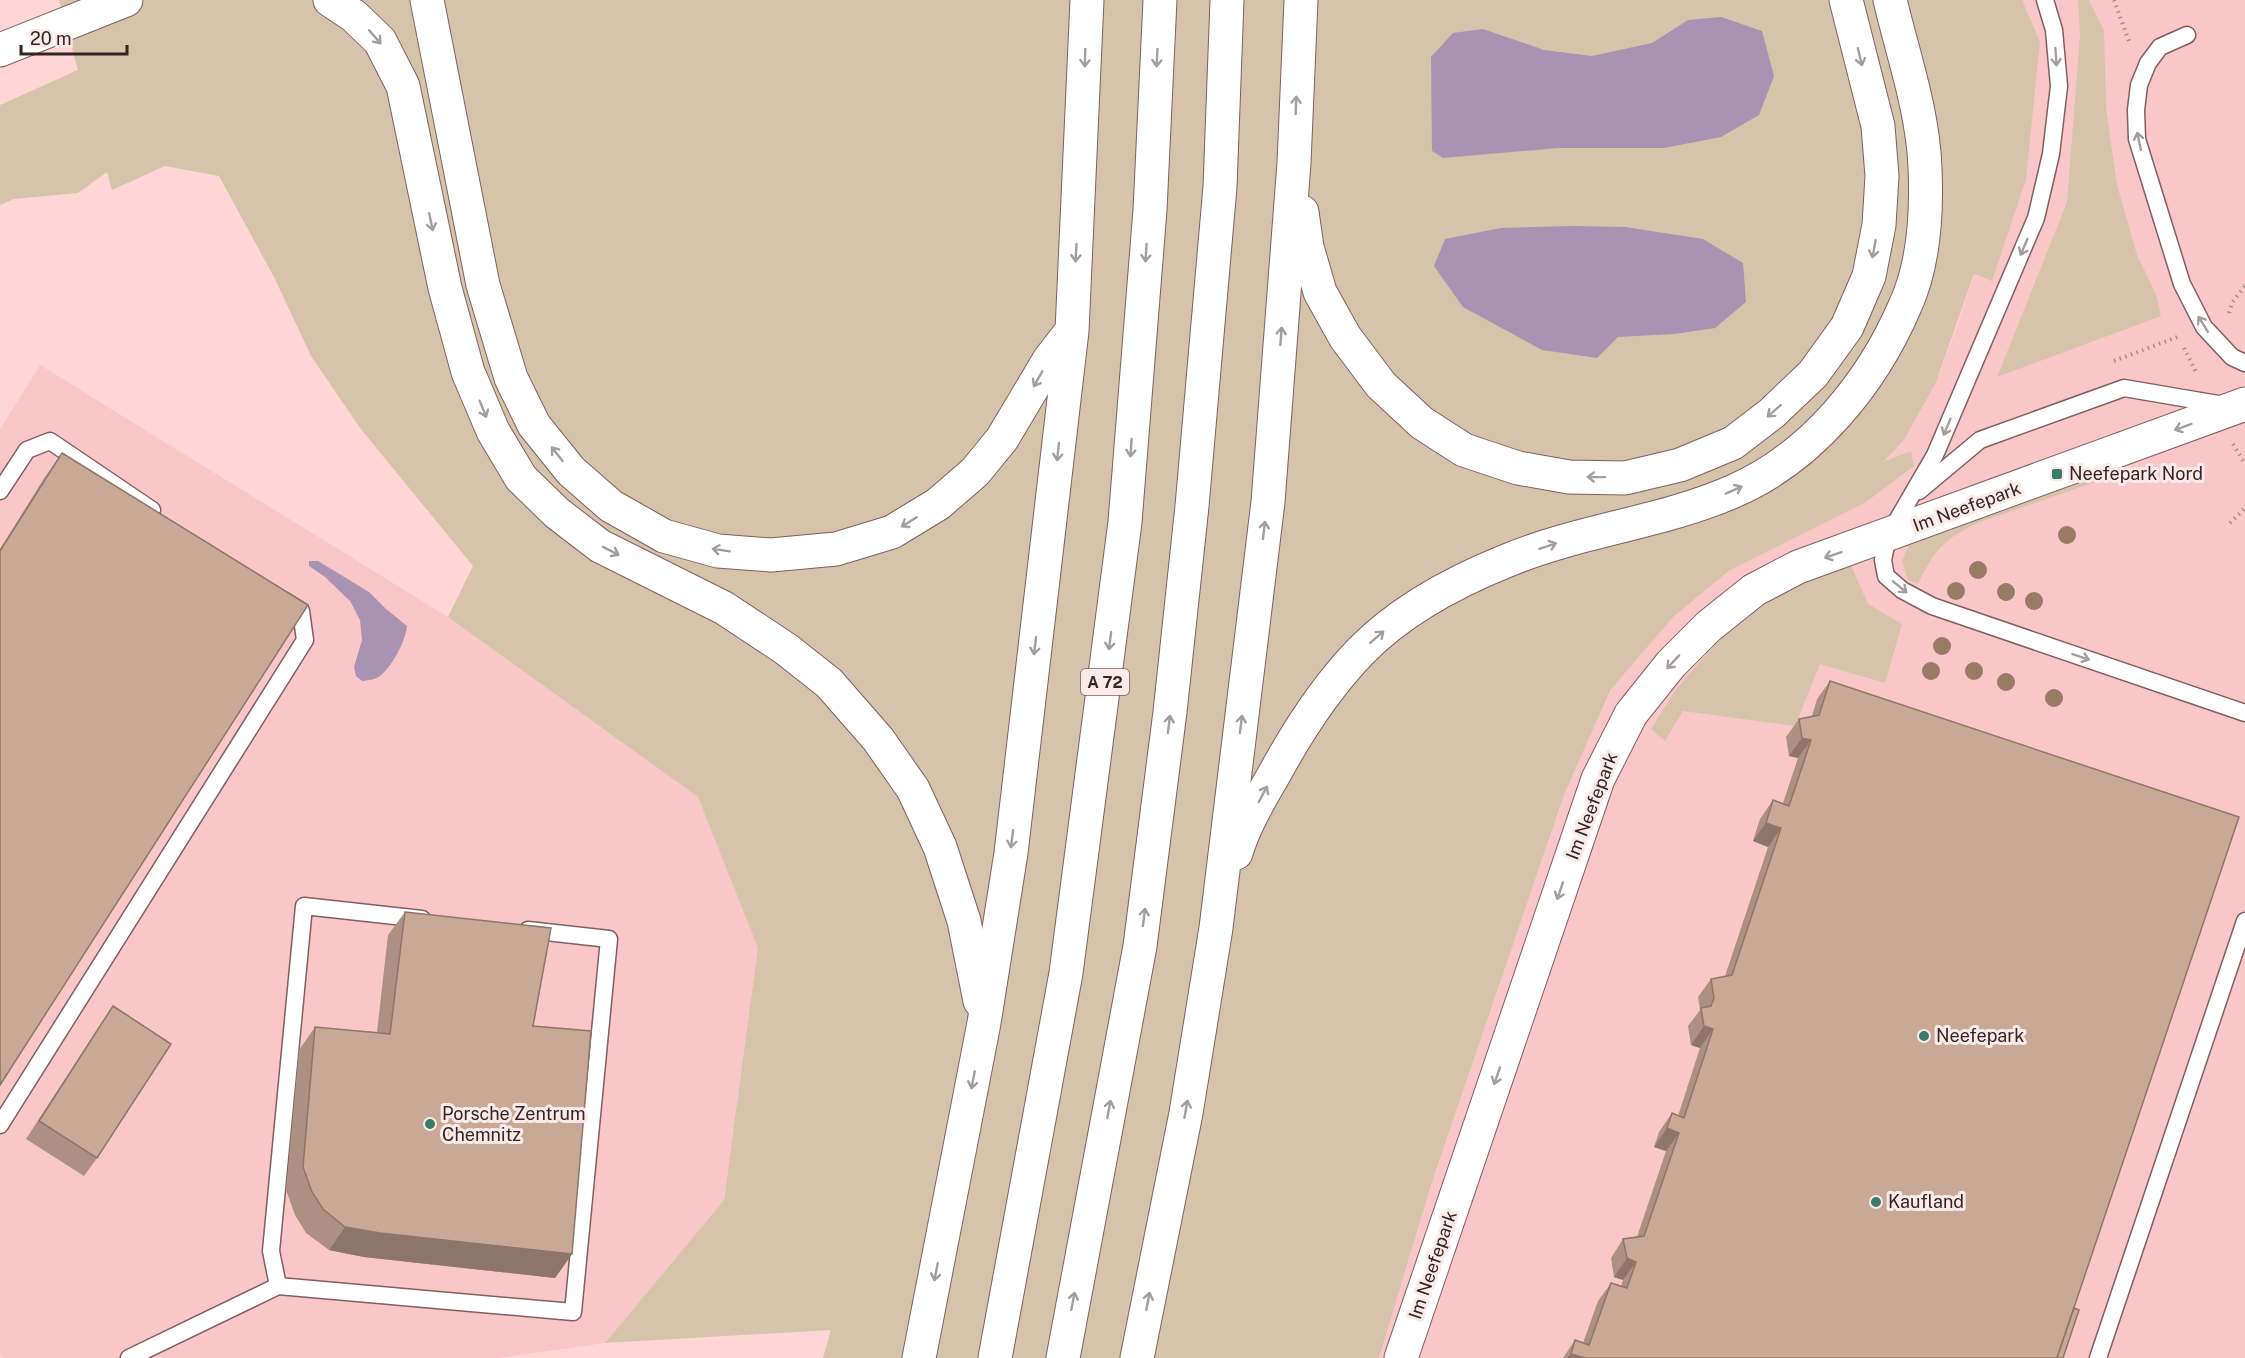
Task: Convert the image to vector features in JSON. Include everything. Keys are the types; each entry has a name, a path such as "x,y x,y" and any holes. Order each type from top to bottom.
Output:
{"main road":[{"path":"0,50 126,0"},
{"path":"330,0 354,16 380,41 403,86 445,288 468,372 493,431 521,478 557,513 600,546 724,608 786,649 829,683 878,739 913,789 940,847 964,921 984,1023"},
{"path":"427,0 483,285 511,378 534,425 571,471 611,506 664,536 718,550 771,555 836,549 892,532 938,504 975,472 1002,438 1049,360 1072,331"},
{"path":"919,1358 984,1023 1011,852 1072,331 1087,0"},
{"name":"A 72","path":"994,1358 1066,973 1124,533 1150,210 1160,0"},
{"path":"1063,1358 1140,946 1170,712 1192,506 1220,187 1227,0"},
{"path":"1137,1358 1186,1113 1216,928 1268,502 1294,163 1300,0"},
{"path":"1294,163 1307,247 1320,292 1345,337 1381,385 1422,423 1464,450 1518,468 1569,477 1624,478 1680,465 1733,443 1772,413 1813,374 1847,327 1869,276 1879,225 1882,176 1878,126 1846,0"},
{"path":"1216,928 1239,842 1294,739 1361,651 1402,616 1452,586 1506,561 1582,534 1682,510 1736,490 1780,465 1820,433 1853,396 1882,353 1906,304 1919,260 1925,217 1925,166 1918,116 1890,0"},
{"name":"Im Neefepark","path":"1401,1358 1598,779 1631,714 1671,664 1709,626 1754,590 1798,567 2241,406"}],"lane":[{"path":"2045,0 2054,30 2059,86 2051,154 2036,218 1935,455 1888,536 1883,560 1886,576 1902,590 1932,606 2245,713"},
{"path":"2187,35 2160,47 2148,63 2139,85 2136,110 2137,139 2182,284 2204,327 2232,357 2245,363"},
{"path":"1911,498 1980,440 2124,388 2241,406"},
{"path":"0,491 27,450 50,441 166,520"},
{"path":"0,1125 305,640 301,611 272,592"},
{"path":"278,1286 271,1251 304,906 433,920"},
{"path":"2098,1358 2245,921"},
{"path":"129,1358 278,1286 573,1312 609,939 515,929"}],"path":[{"path":"2114,0 2132,51 2148,63"},
{"path":"2232,303 2245,286"},
{"path":"2106,364 2204,327"},
{"path":"2230,523 2245,508"}],"shaded area":[{"path":"59,0 2022,0 2040,42 2026,179 1992,281 1974,274 1936,382 1904,440 1883,462 1911,451 1914,466 1866,502 1730,570 1674,616 1611,689 1564,795 1432,1182 1379,1358 823,1358 831,1330 605,1343 724,1200 758,948 698,797 448,617 473,566 360,428 311,356 275,279 219,176 165,166 112,190 107,172 78,193 14,199 0,205 0,105 78,70"},
{"name":"Neefepark","path":"1966,0 2245,0 2245,1358 1379,1358 1432,1182 1564,795 1631,645 1936,382 1990,228"},
{"path":"2078,0 2089,0 2104,30 2106,108 2117,185 2137,255 2156,294 2161,316 1997,377 2067,202 2080,35"},
{"path":"1721,17 1762,31 1774,76 1759,115 1721,137 1664,148 1559,148 1443,158 1432,151 1431,57 1453,33 1483,29 1544,50 1592,56 1652,43 1688,20"},
{"path":"1625,227 1703,239 1743,263 1746,302 1715,328 1674,334 1618,337 1597,358 1542,350 1463,307 1434,266 1445,239 1501,228"},
{"path":"40,365 448,617 698,797 759,945 724,1200 605,1343 499,1358 4,1358 0,1353 0,429"},
{"path":"2122,466 2124,472 1968,528 1942,546 1918,584 1908,580 1902,561 1909,545"},
{"path":"309,561 318,561 369,592 407,626 398,653 385,672 378,677 362,681 356,676 354,667 362,640 360,620 350,601 325,577 309,566"},
{"path":"1851,565 1868,604 1902,624 1885,683 1820,664 1795,726 1683,711 1665,741 1651,729 1677,688 1719,640 1765,604 1804,584"}],"building":[{"path":"62,453 308,605 0,1085 0,551"},
{"name":"Neefepark","path":"1830,681 2239,817 2057,1358 1585,1358 1571,1354 1575,1340 1589,1345 1611,1283 1627,1288 1636,1262 1627,1258 1623,1239 1644,1236 1679,1133 1667,1128 1672,1113 1684,1118 1713,1029 1704,1026 1701,1008 1711,1006 1714,998 1711,979 1732,975 1781,828 1766,823 1773,800 1789,806 1811,740 1802,738 1799,719 1819,715"},
{"name":"Porsche Zentrum Chemnitz","path":"405,912 551,928 533,1026 591,1031 572,1254 380,1233 345,1227 323,1209 312,1192 303,1167 315,1027 390,1034"},
{"path":"113,1006 171,1044 97,1158 39,1121"},
{"path":"2074,1308 2079,1310 2063,1358 2057,1358"}],"place":[{"name":"Neefepark Nord","path":"2057,474"},
{"name":"Neefepark","path":"1924,1036"},
{"name":"Porsche Zentrum Chemnitz","path":"430,1124"},
{"name":"Kaufland","path":"1876,1202"}]}
